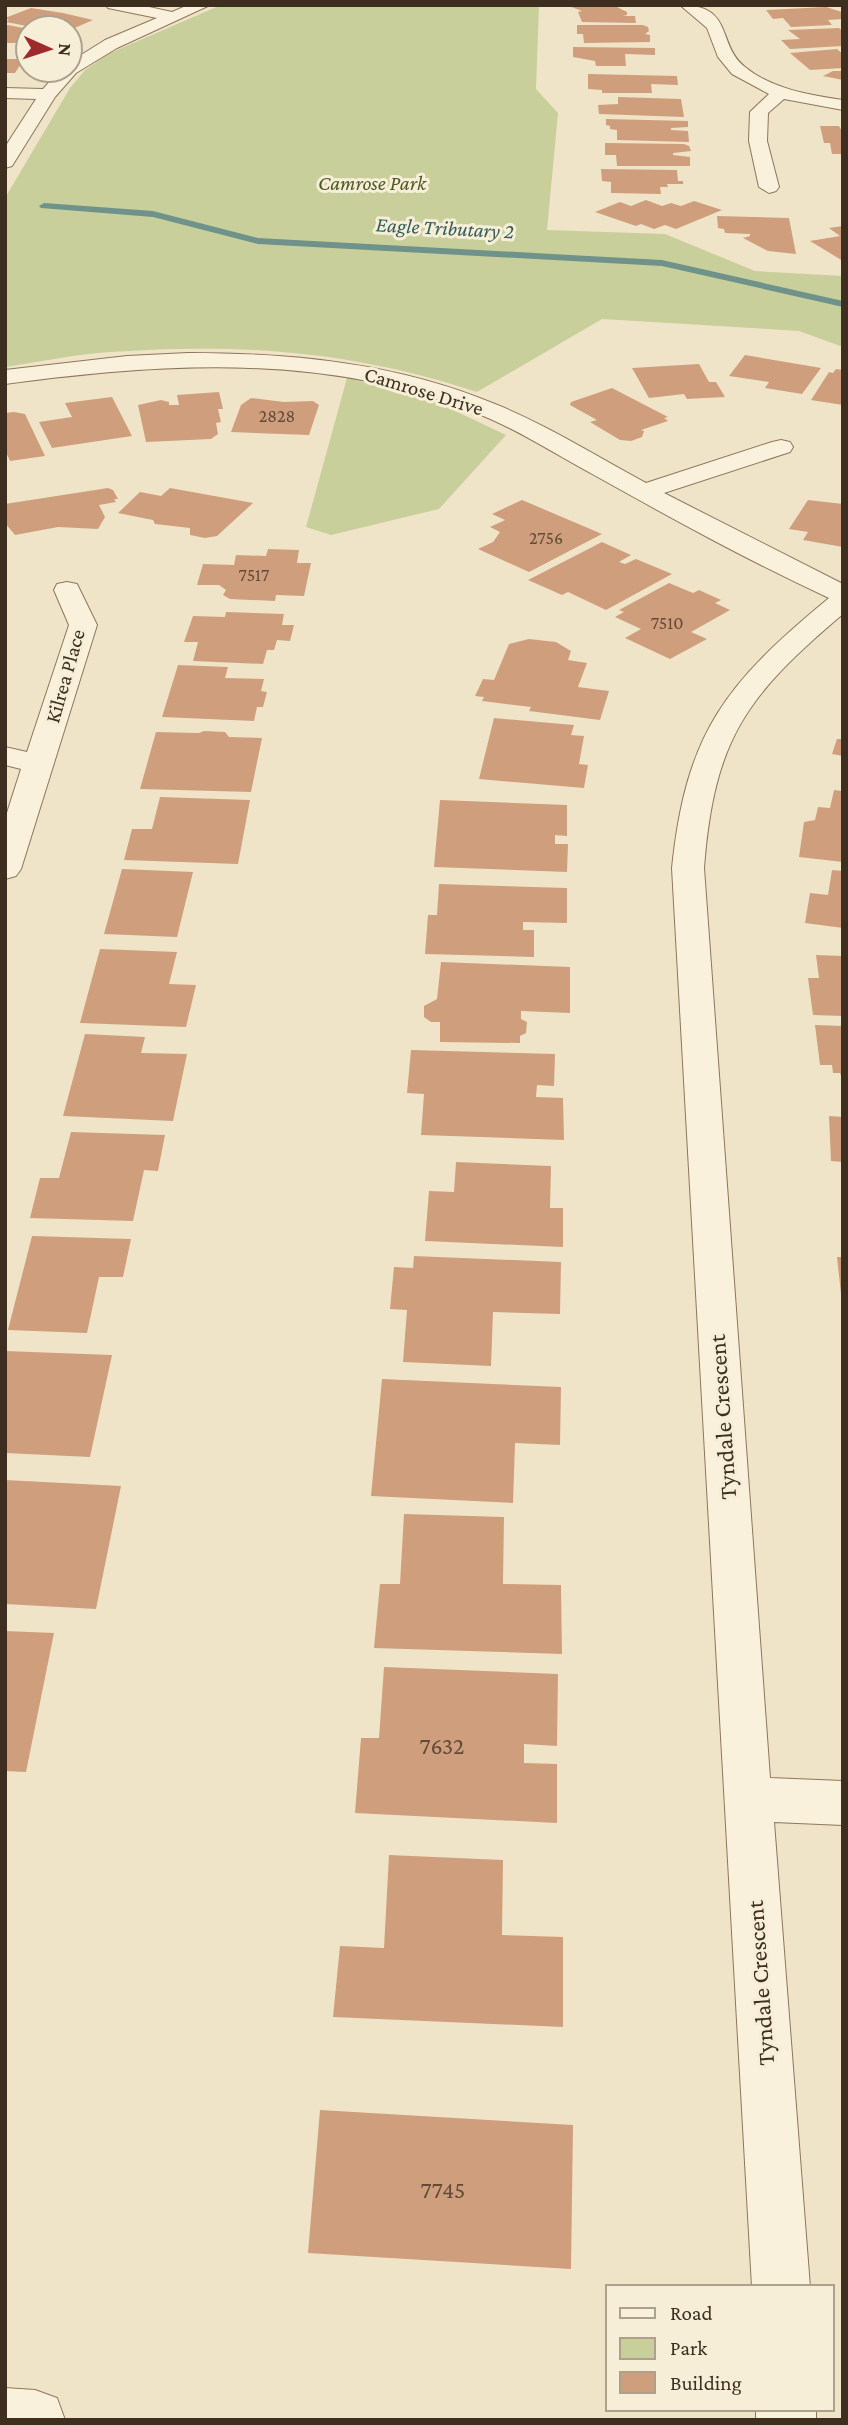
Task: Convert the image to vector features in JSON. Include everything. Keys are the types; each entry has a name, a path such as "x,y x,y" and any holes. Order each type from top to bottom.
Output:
{"street":[{"path":"114,5 174,17"},
{"path":"84,60 101,49 202,5"},
{"path":"688,5 716,27 723,52 743,73 780,93 843,105"},
{"path":"5,162 56,84"},
{"path":"5,93 48,94"},
{"path":"769,187 758,141 759,112 780,93"},
{"name":"Camrose Drive","path":"5,377 105,364 208,357 272,359 346,368 415,384 483,407 763,557 843,594"},
{"path":"644,492 781,447"},
{"name":"Kilrea Place","path":"5,869 83,625 67,590"},
{"name":"Tyndale Crescent","path":"781,2285 688,868 691,827 701,784 727,719 780,654 843,600"},
{"path":"5,756 38,764"},
{"path":"747,1799 843,1802"},
{"path":"5,2418 35,2420"}],"green space":[{"name":"Camrose Park","path":"221,5 539,5 536,89 558,113 547,230 665,234 755,271 843,276 843,347 799,331 602,319 477,392 385,367 296,353 251,350 159,349 111,352 5,367 5,198 70,88 73,84 84,84 85,70 110,53"},
{"path":"347,378 432,400 506,435 439,509 331,535 306,527"}],"building":[{"path":"566,5 613,5 627,12 627,15 623,16 635,16 636,23 582,22 578,12 582,11"},
{"path":"826,7 842,12 843,19 828,20 832,25 791,27 783,18 773,19 766,10"},
{"path":"31,8 67,14 15,14"},
{"path":"14,15 14,24 6,22 9,20 5,18"},
{"path":"577,25 643,25 648,27 649,31 645,34 650,35 650,42 584,43 583,34 577,34"},
{"path":"5,26 14,26 14,43 5,43"},
{"path":"839,28 843,31 843,46 790,49 781,40 800,39 788,30"},
{"path":"573,47 655,48 655,55 625,54 626,66 596,66 595,61 573,57"},
{"path":"837,49 843,54 843,68 810,70 790,53"},
{"path":"5,59 14,59 14,73 5,73"},
{"path":"833,71 843,71 843,80 823,76"},
{"path":"588,74 677,76 678,85 651,84 652,93 602,93 602,90 588,89"},
{"path":"618,97 681,99 684,117 599,114 598,105 618,104"},
{"path":"606,119 688,121 688,127 671,130 688,131 689,142 617,140 617,130 606,125"},
{"path":"820,126 839,126 843,133 843,154 832,154 830,143 824,143"},
{"path":"605,143 684,144 689,146 691,151 673,155 690,157 690,166 617,166 616,155 605,155"},
{"path":"601,169 677,170 678,181 683,181 683,184 660,187 661,194 611,193 611,182 602,181"},
{"path":"646,200 662,206 671,203 681,206 694,201 722,210 676,229 665,225 654,229 641,224 636,226 595,212 620,202 631,206"},
{"path":"717,216 789,218 796,254 768,251 743,238 750,234 725,233 724,229 718,228"},
{"path":"843,226 843,261 810,241 840,236 829,228"},
{"path":"745,355 821,368 802,394 765,388 769,382 729,376"},
{"path":"699,364 709,382 716,382 725,397 687,399 684,394 649,398 632,368"},
{"path":"836,369 843,370 843,405 811,400 829,372 833,373"},
{"path":"612,388 668,417 664,418 668,421 641,430 644,431 642,437 631,441 620,440 590,422 597,420 570,405 571,402"},
{"path":"219,392 223,409 218,409 221,422 216,423 218,434 211,439 146,442 138,405 161,400 169,402 169,405 179,405 177,395"},
{"path":"112,397 132,436 52,448 39,422 72,417 65,403"},
{"path":"251,398 284,402 313,401 319,405 309,435 231,432 241,405"},
{"path":"5,413 25,414 45,456 10,461 5,450"},
{"path":"108,488 113,490 118,499 114,499 116,502 99,505 105,517 98,529 58,527 15,535 5,523 5,504"},
{"path":"170,488 253,503 217,536 205,538 190,535 190,528 155,524 153,520 118,513 140,492 161,496"},
{"path":"522,500 602,534 529,572 478,549 493,542 500,532 490,527 505,520 492,514"},
{"path":"808,500 843,504 843,547 803,540 808,532 789,529"},
{"path":"602,542 631,555 619,562 625,564 636,559 672,574 606,610 568,592 562,595 528,580"},
{"path":"268,549 299,550 297,563 311,563 304,596 276,595 275,601 230,599 223,595 226,590 219,585 197,585 203,564 234,565 236,555 266,556"},
{"path":"669,583 693,593 699,590 721,600 715,603 730,610 691,632 707,639 670,659 625,638 641,629 615,617 624,612 619,610"},
{"path":"226,612 284,614 282,625 294,625 290,641 277,640 274,650 267,650 263,664 193,661 198,642 184,642 193,616 225,617"},
{"path":"529,639 556,642 571,651 568,660 587,663 578,687 609,691 600,720 529,711 531,707 482,701 484,697 475,696 483,679 494,680 509,644"},
{"path":"178,665 228,667 225,678 264,679 261,691 267,692 263,707 257,707 254,721 162,717"},
{"path":"494,718 574,725 571,735 584,736 579,764 588,765 584,788 479,779"},
{"path":"156,732 225,732 229,737 262,738 251,792 140,789"},
{"path":"837,739 843,739 843,756 832,754"},
{"path":"834,790 843,791 843,862 799,857 804,822 815,820 818,807 830,808"},
{"path":"160,797 250,800 238,864 124,860 132,829 152,829"},
{"path":"440,800 567,805 567,836 555,835 555,844 568,844 567,872 434,867"},
{"path":"122,869 193,872 177,937 104,934"},
{"path":"832,870 843,871 843,928 805,923 810,893 828,895"},
{"path":"439,884 567,888 567,923 523,922 523,930 534,930 534,957 425,954 428,915 437,915"},
{"path":"100,949 177,952 169,984 196,985 186,1027 80,1023"},
{"path":"816,955 843,956 843,1016 813,1015 808,978 819,978"},
{"path":"441,962 570,967 570,1013 521,1011 521,1019 527,1022 526,1033 520,1036 520,1043 440,1042 440,1022 431,1022 424,1017 424,1006 437,999"},
{"path":"815,1025 843,1026 843,1082 840,1073 833,1073 832,1065 820,1065"},
{"path":"85,1034 145,1037 141,1053 187,1054 173,1121 63,1116"},
{"path":"411,1050 555,1054 554,1086 537,1085 536,1097 563,1098 564,1140 421,1135 424,1094 407,1093"},
{"path":"829,1116 843,1117 843,1162 831,1161"},
{"path":"71,1132 165,1135 158,1171 144,1170 133,1221 30,1218 40,1178 59,1178"},
{"path":"456,1162 551,1166 550,1208 563,1208 563,1247 425,1241 429,1191 454,1192"},
{"path":"32,1236 131,1239 123,1277 99,1277 87,1333 8,1330"},
{"path":"414,1256 561,1262 560,1314 493,1312 491,1366 403,1362 407,1310 390,1309 394,1267 413,1268"},
{"path":"837,1257 843,1257 843,1294 841,1294"},
{"path":"5,1351 112,1355 90,1457 5,1453"},
{"path":"382,1379 561,1387 560,1445 515,1443 513,1503 371,1496"},
{"path":"5,1480 121,1486 96,1609 5,1604"},
{"path":"404,1514 504,1517 503,1584 561,1585 562,1654 374,1648 380,1584 400,1584"},
{"path":"5,1631 54,1633 26,1772 5,1771"},
{"path":"384,1667 558,1674 557,1746 524,1744 524,1763 557,1764 557,1823 355,1813 361,1738 379,1738"},
{"path":"389,1855 503,1860 502,1935 563,1937 563,2027 333,2017 340,1946 384,1948"},
{"path":"320,2110 573,2125 571,2269 308,2253"}],"waterway":[{"name":"Eagle Tributary 2","path":"44,206 153,214 258,241 662,263 843,304"}]}
